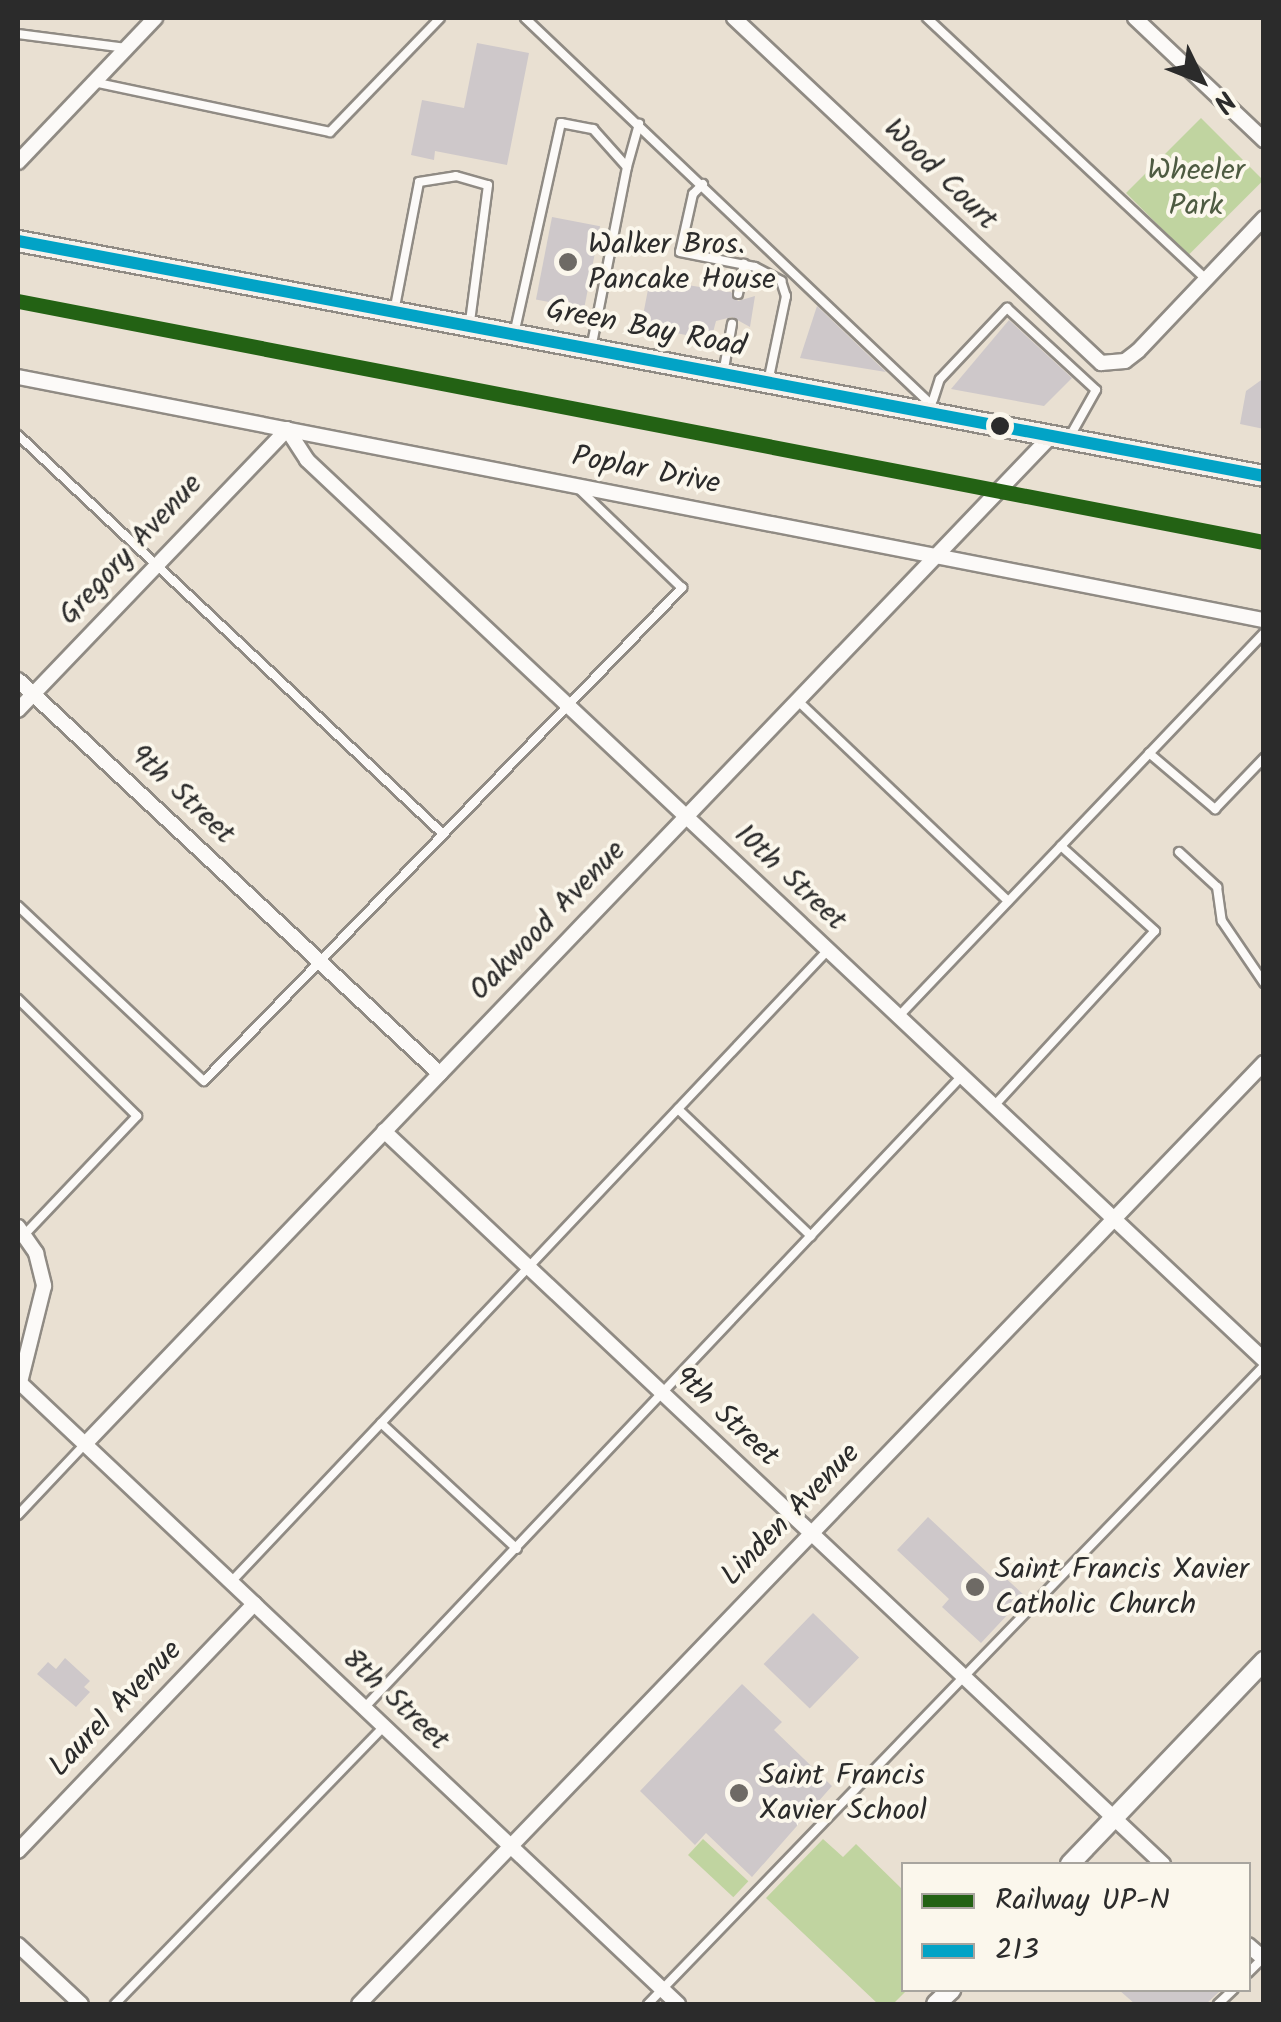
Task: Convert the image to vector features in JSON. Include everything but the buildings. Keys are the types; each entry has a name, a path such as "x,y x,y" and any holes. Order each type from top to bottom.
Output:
{"main road":[{"name":"Green Bay Road","path":"18,241 723,374 936,407 1060,437 1264,476"}],"street":[{"path":"18,162 155,18"},
{"name":"Wood Court","path":"734,18 1090,356 1112,364 1138,352 1206,279"},
{"path":"1135,18 1264,140"},
{"path":"1206,279 1257,232 1264,218"},
{"name":"Poplar Drive","path":"18,377 1264,620"},
{"name":"Gregory Avenue","path":"18,710 286,429"},
{"name":"10th Street","path":"286,429 307,460 1264,1363"},
{"name":"Oakwood Avenue","path":"80,1439 440,1074 936,556 1060,437"},
{"name":"9th Street","path":"18,680 440,1074"},
{"name":"Linden Avenue","path":"359,2004 1264,1064"},
{"name":"9th Street","path":"384,1131 1161,1862"},
{"path":"19,1382 44,1286 21,1230"},
{"name":"8th Street","path":"19,1382 678,2004"},
{"name":"Laurel Avenue","path":"18,1851 254,1604"},
{"path":"1072,1862 1264,1661"},
{"path":"18,1945 81,2004"}],"lane":[{"path":"94,82 330,132 440,18"},
{"path":"524,18 936,407"},
{"path":"927,18 1206,279"},
{"path":"18,34 126,48"},
{"path":"514,334 560,123 592,130 626,167"},
{"path":"591,349 638,124"},
{"path":"394,312 419,182 456,176 488,184 470,326"},
{"path":"703,184 694,194 680,252 744,264 781,282 786,296 768,382"},
{"path":"738,294 744,264"},
{"path":"936,407 940,379 1007,308 1096,390 1060,437"},
{"path":"723,374 732,324"},
{"path":"18,435 443,834"},
{"path":"18,906 204,1080 682,588 575,486"},
{"path":"898,1017 1264,633"},
{"path":"798,700 1008,902"},
{"path":"1149,753 1215,809 1264,758"},
{"path":"993,1106 1155,931 1061,846"},
{"path":"1179,852 1217,887 1222,921 1264,983"},
{"path":"231,1582 827,950"},
{"path":"18,1000 137,1116 21,1230"},
{"path":"364,1708 962,1077"},
{"path":"678,1109 811,1236"},
{"path":"648,2004 1264,1363"},
{"path":"382,1423 516,1549"},
{"path":"18,1514 80,1439"},
{"path":"114,2004 384,1726"}],"green space":[{"name":"Wheeler Park","path":"1201,118 1263,180 1188,255 1126,193"},
{"path":"703,1839 748,1881 733,1897 688,1855"},
{"path":"823,1839 843,1857 856,1844 901,1888 901,1992 905,1992 893,2004 878,2004 766,1898"}],"rail line":[{"name":"UP-N","path":"18,301 1264,542"}],"transit line":[{"name":"213","path":"18,241 1264,476"}],"place":[{"name":"Walker Bros. Pancake House","path":"568,262"},
{"name":"Saint Francis Xavier Catholic Church","path":"975,1587"},
{"name":"Saint Francis Xavier School","path":"739,1793"}]}
